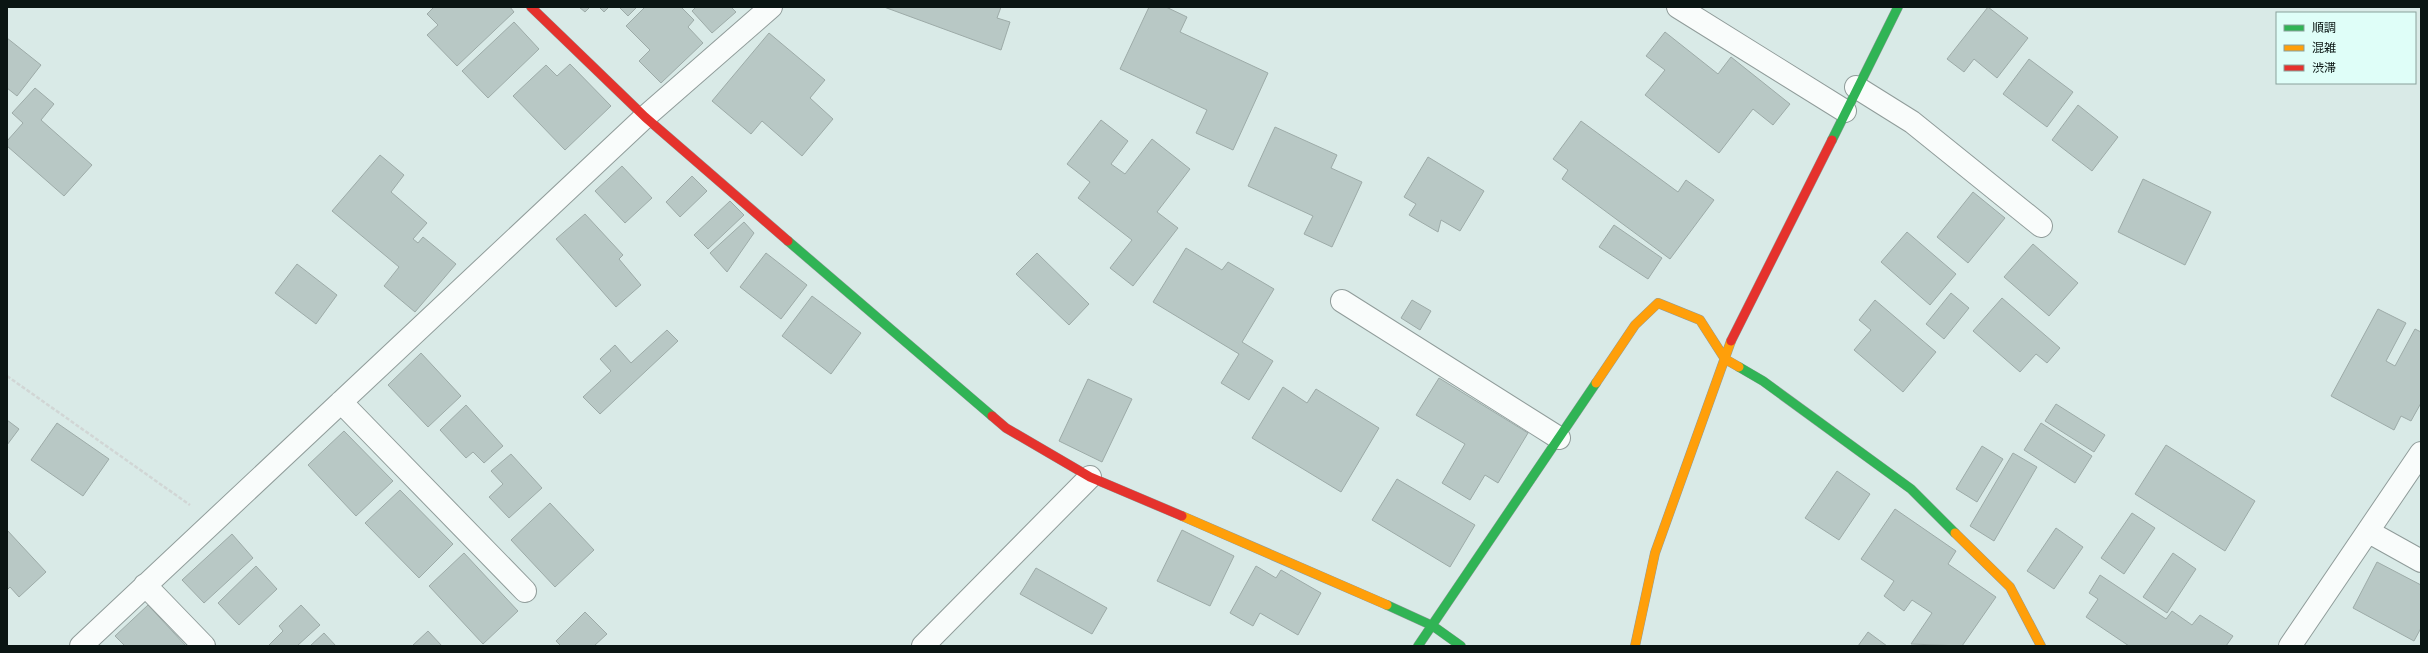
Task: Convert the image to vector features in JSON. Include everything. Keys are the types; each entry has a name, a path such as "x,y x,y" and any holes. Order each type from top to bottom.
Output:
{"street":[{"path":"531,7 645,117 1006,428 1090,477 1329,578 1433,626 1461,646"},
{"path":"81,646 645,117 771,7"},
{"path":"1678,7 1845,111"},
{"path":"1635,646 1655,553 1729,345 1856,87 1898,7"},
{"path":"1856,87 1912,122 2041,226"},
{"path":"1342,301 1559,438"},
{"path":"1418,646 1433,626 1635,325 1658,303 1700,320 1725,359 1763,380 1911,489 2010,587 2041,646"},
{"path":"341,402 525,592"},
{"path":"2290,646 2369,532 2421,453"},
{"path":"923,646 1090,477"},
{"path":"2369,532 2421,561"},
{"path":"145,585 204,646"}],"path":[{"path":"7,376 213,522"}],"building":[{"path":"434,7 510,7 514,12 457,66 427,35 438,25 427,14"},
{"path":"579,7 590,7 585,12"},
{"path":"599,7 609,7 604,12"},
{"path":"619,7 637,7 628,16"},
{"path":"645,7 681,7 694,20 688,27 703,43 661,83 639,61 650,50 626,26"},
{"path":"696,7 731,7 736,12 712,33 692,11"},
{"path":"884,7 1001,7 997,18 1010,22 1001,50"},
{"path":"1149,7 1166,7 1187,17 1180,32 1268,73 1233,150 1196,133 1207,110 1120,69"},
{"path":"1988,7 2028,38 1997,78 1974,59 1964,72 1947,59"},
{"path":"514,22 539,49 488,98 462,71"},
{"path":"1665,32 1718,74 1731,57 1790,104 1773,125 1753,109 1719,153 1645,95 1665,70 1646,56"},
{"path":"769,33 825,80 810,98 833,119 802,156 762,121 751,134 712,101"},
{"path":"7,38 41,65 17,96 7,88"},
{"path":"2029,59 2073,92 2047,127 2003,94"},
{"path":"570,64 611,106 565,150 513,96 546,65 557,76"},
{"path":"35,88 54,104 41,120 92,165 64,196 7,146 7,141 23,123 12,113"},
{"path":"2078,105 2118,137 2092,171 2052,140"},
{"path":"1101,120 1128,141 1111,164 1125,174 1152,139 1190,169 1157,212 1178,228 1133,286 1110,268 1132,240 1078,198 1090,182 1067,164"},
{"path":"1581,121 1678,192 1686,180 1714,200 1670,259 1562,179 1568,170 1553,159"},
{"path":"1275,127 1337,155 1331,168 1362,182 1332,247 1304,234 1313,216 1248,186"},
{"path":"380,155 404,175 391,192 427,223 413,239 418,243 423,237 456,264 415,312 384,286 399,267 332,211"},
{"path":"1428,157 1484,191 1460,231 1441,220 1438,232 1409,215 1416,204 1404,197"},
{"path":"622,166 652,198 625,223 595,191"},
{"path":"692,176 707,191 680,217 666,202"},
{"path":"2143,179 2211,212 2185,265 2118,232"},
{"path":"1973,192 2005,218 1968,263 1937,237"},
{"path":"730,201 744,215 708,249 694,235"},
{"path":"585,214 623,255 619,259 641,285 616,307 556,239"},
{"path":"744,222 754,233 727,272 710,253"},
{"path":"1614,225 1662,258 1648,279 1599,247"},
{"path":"1907,232 1956,274 1930,305 1881,262"},
{"path":"2033,244 2078,283 2049,316 2004,277"},
{"path":"1186,248 1222,270 1228,262 1274,289 1242,342 1273,361 1249,400 1221,383 1239,354 1153,302"},
{"path":"766,253 807,285 781,319 740,287"},
{"path":"1037,253 1089,304 1069,325 1016,274"},
{"path":"297,264 337,295 316,324 275,293"},
{"path":"1951,293 1969,308 1944,339 1926,324"},
{"path":"812,296 861,333 831,374 782,336"},
{"path":"2002,298 2060,348 2047,363 2036,354 2020,372 1973,331"},
{"path":"1412,300 1431,311 1420,330 1401,318"},
{"path":"1875,300 1936,352 1903,392 1854,350 1871,330 1859,320"},
{"path":"2378,309 2406,323 2386,361 2395,366 2415,329 2421,332 2421,403 2411,421 2401,416 2394,430 2331,396"},
{"path":"667,330 678,341 600,414 583,397 611,371 600,359 615,345 631,363"},
{"path":"421,353 461,396 428,427 388,385"},
{"path":"1439,378 1528,433 1498,483 1485,475 1470,500 1442,483 1465,444 1416,415"},
{"path":"1088,379 1132,399 1102,462 1059,441"},
{"path":"1283,387 1307,403 1316,389 1379,428 1341,492 1252,438"},
{"path":"2056,404 2105,435 2094,452 2045,421"},
{"path":"466,405 503,446 484,463 473,452 466,458 440,430"},
{"path":"7,420 19,429 7,445"},
{"path":"57,423 109,459 83,496 31,460"},
{"path":"2041,423 2092,456 2075,483 2024,450"},
{"path":"344,431 393,481 356,516 308,465"},
{"path":"2166,445 2255,501 2225,551 2135,494"},
{"path":"1982,446 2003,459 1977,502 1956,489"},
{"path":"2013,453 2037,467 1994,541 1970,526"},
{"path":"511,454 542,488 509,518 489,497 503,484 491,471"},
{"path":"1837,471 1870,494 1839,540 1805,518"},
{"path":"1397,479 1475,525 1450,567 1372,520"},
{"path":"400,490 453,544 419,578 365,523"},
{"path":"550,503 594,550 555,587 511,540"},
{"path":"1895,509 1956,551 1948,564 1996,597 1962,646 1911,644 1932,613 1912,600 1904,611 1884,596 1894,581 1861,559"},
{"path":"2132,513 2155,528 2124,574 2101,558"},
{"path":"2056,528 2083,547 2054,589 2027,571"},
{"path":"7,530 46,572 19,597 10,587 7,590"},
{"path":"1182,530 1234,556 1210,606 1157,581"},
{"path":"232,534 253,558 204,603 182,580"},
{"path":"464,553 518,611 483,644 429,586"},
{"path":"2173,553 2196,569 2167,613 2143,597"},
{"path":"2377,562 2421,585 2421,628 2414,641 2353,608"},
{"path":"256,566 277,589 239,625 218,603"},
{"path":"1256,566 1276,578 1281,570 1321,593 1298,635 1260,613 1253,626 1230,613"},
{"path":"1036,568 1107,608 1092,634 1020,594"},
{"path":"2100,575 2166,619 2172,611 2192,625 2200,615 2233,636 2226,646 2129,646 2086,617 2098,599 2089,593"},
{"path":"148,605 186,646 125,646 115,636"},
{"path":"301,605 320,625 297,646 268,646 283,631 279,626"},
{"path":"585,612 607,634 594,646 561,646 556,641"},
{"path":"428,631 442,646 412,646"},
{"path":"1868,632 1887,646 1858,646"},
{"path":"324,633 336,646 310,646"}],"traffic: fast":[{"path":"1832,140 1898,7"},
{"path":"788,241 992,416"},
{"path":"1739,367 1763,381 1911,489 1955,533"},
{"path":"1418,646 1596,383"},
{"path":"1387,605 1433,626 1461,646"}],"traffic: slow":[{"path":"1596,383 1635,325 1658,303 1700,320 1725,359 1739,367"},
{"path":"1635,646 1655,553 1731,341"},
{"path":"1182,516 1387,605"},
{"path":"1955,533 2010,587 2041,646"}],"traffic: jam":[{"path":"531,7 645,117 788,241"},
{"path":"1731,341 1832,140"},
{"path":"992,416 1006,428 1090,477 1182,516"}]}
